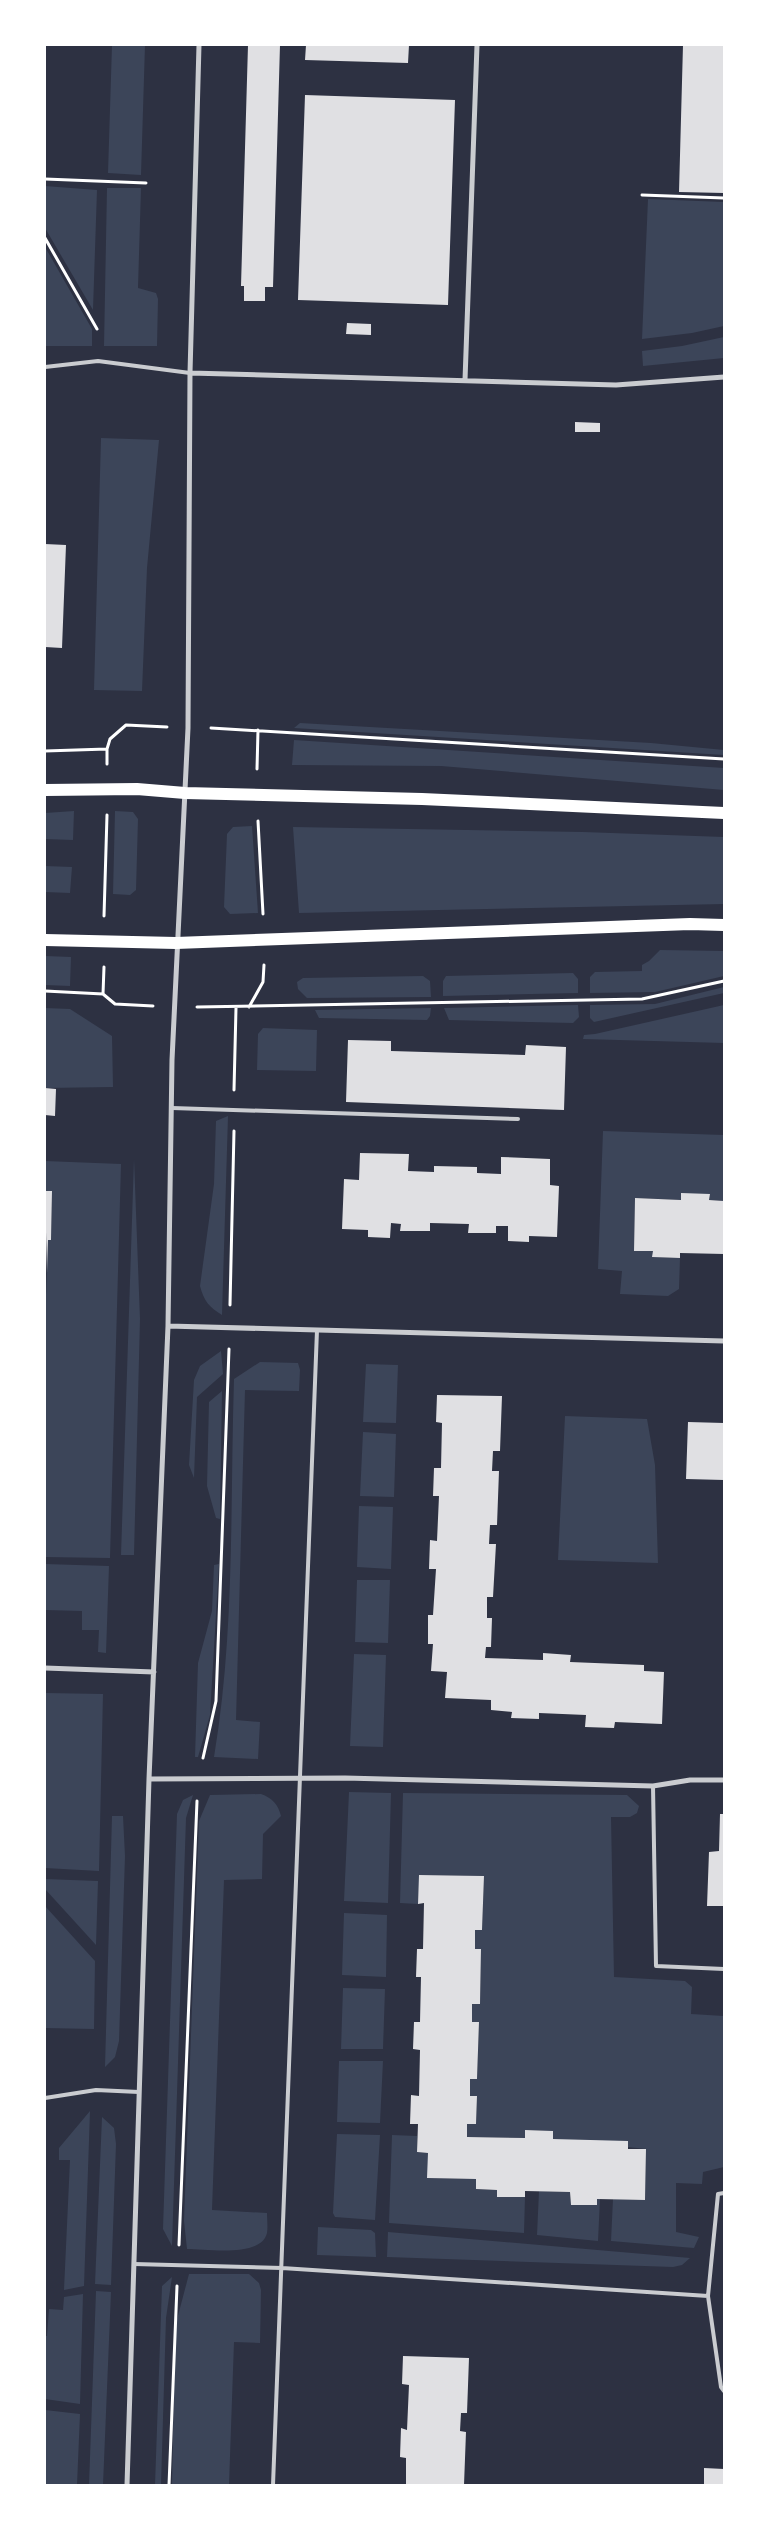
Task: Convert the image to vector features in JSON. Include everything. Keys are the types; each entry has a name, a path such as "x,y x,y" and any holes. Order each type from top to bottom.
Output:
{"main road":[{"path":"45,790 107,788 185,793 422,799 724,813"},
{"path":"45,940 176,944 265,939 690,924 724,925"}],"street":[{"path":"127,2485 150,1779 168,1326 176,944 188,728 190,373 199,45"},
{"path":"465,380 476,45"},
{"path":"190,373 616,385 724,377"},
{"path":"168,1326 724,1341"},
{"path":"45,1668 154,1672"},
{"path":"150,1779 298,1779 653,1786 690,1780 724,1780"}],"lane":[{"path":"45,367 98,361 190,373"},
{"path":"172,1108 234,1108 518,1119"},
{"path":"273,2485 298,1779 317,1330"},
{"path":"653,1786 656,1966 724,1969"},
{"path":"45,2098 96,2090 139,2092"},
{"path":"724,2193 718,2194 708,2296 721,2388 724,2391"},
{"path":"134,2264 282,2268 708,2296"}],"path":[{"path":"45,179 146,183"},
{"path":"642,195 724,198"},
{"path":"45,238 98,329"},
{"path":"103,994 107,749 110,739 126,726 258,730 724,758"},
{"path":"249,1007 263,982 265,939 256,795 258,730"},
{"path":"45,752 107,749"},
{"path":"45,991 103,994 115,1004 236,1008 642,999 724,981"},
{"path":"169,2485 198,1780 216,1701 230,1328 236,1008"}],"shaded area":[{"path":"112,45 145,45 141,175 108,173"},
{"path":"45,186 97,190 93,310 45,228"},
{"path":"107,188 141,188 138,288 156,293 158,299 157,346 104,346"},
{"path":"648,199 724,202 724,326 692,333 642,339"},
{"path":"45,247 92,329 92,346 45,346"},
{"path":"724,337 724,358 643,366 642,351 682,346"},
{"path":"101,438 159,440 147,568 142,691 94,690"},
{"path":"300,723 651,743 724,750 724,755 294,728"},
{"path":"294,740 724,768 724,790 441,766 292,765"},
{"path":"74,811 73,840 45,839 45,813"},
{"path":"115,811 133,812 138,819 136,890 130,895 113,894"},
{"path":"252,826 258,913 230,914 224,907 227,834 233,827"},
{"path":"293,827 583,832 724,837 724,904 299,913"},
{"path":"45,866 72,867 70,893 45,892"},
{"path":"660,950 724,951 724,976 655,992 590,993 590,977 595,972 642,971 642,965"},
{"path":"45,956 71,957 70,986 45,985"},
{"path":"573,973 578,979 578,993 443,996 443,981 446,976"},
{"path":"423,976 430,981 431,997 307,998 298,989 297,982 303,978"},
{"path":"724,987 724,993 594,1022 590,1018 590,1005 655,1004"},
{"path":"578,1005 579,1017 573,1023 449,1020 444,1008"},
{"path":"724,1005 724,1043 583,1039 584,1035"},
{"path":"45,1008 70,1009 112,1036 113,1087 45,1088"},
{"path":"431,1008 430,1016 427,1020 319,1018 315,1010"},
{"path":"263,1028 317,1030 316,1071 257,1070 258,1034"},
{"path":"228,1116 222,1315 208,1303 203,1296 200,1286 214,1184 216,1121"},
{"path":"603,1131 724,1135 724,1201 709,1200 710,1194 681,1200 635,1198 634,1250 653,1251 653,1257 680,1258 679,1289 668,1296 620,1294 622,1271 598,1269"},
{"path":"134,1159 140,1319 134,1555 121,1555"},
{"path":"45,1161 121,1164 110,1558 45,1557 45,1322 48,1240 51,1240 52,1192 45,1191"},
{"path":"221,1351 223,1374 197,1397 194,1478 189,1465 194,1380 200,1366"},
{"path":"260,1362 298,1363 300,1370 299,1391 245,1390 236,1720 260,1722 258,1759 214,1757 221,1710 229,1616 234,1379"},
{"path":"366,1364 398,1365 396,1423 363,1422"},
{"path":"222,1391 220,1519 216,1518 207,1486 209,1402"},
{"path":"565,1416 647,1419 655,1465 658,1563 558,1560"},
{"path":"363,1432 396,1434 394,1497 360,1496"},
{"path":"359,1506 393,1507 391,1569 357,1567"},
{"path":"45,1564 109,1566 106,1653 98,1652 99,1630 82,1630 82,1611 45,1610"},
{"path":"219,1564 210,1715 198,1757 195,1757 198,1663 212,1611 214,1565"},
{"path":"357,1580 390,1580 388,1643 355,1642"},
{"path":"354,1654 386,1655 383,1747 350,1746"},
{"path":"45,1693 103,1694 99,1871 45,1868"},
{"path":"349,1792 391,1793 388,1903 344,1901"},
{"path":"403,1793 627,1795 639,1806 637,1813 630,1817 611,1817 614,1977 685,1981 692,1987 691,2014 724,2016 724,2167 703,2172 702,2184 676,2183 676,2232 699,2237 694,2248 611,2241 613,2199 645,2200 646,2149 553,2139 552,2131 525,2130 525,2138 467,2137 467,2124 476,2124 477,2097 470,2096 470,2079 477,2079 479,2022 472,2022 472,2004 480,2004 481,1949 475,1949 475,1930 482,1930 484,1876 420,1875 418,1904 400,1903"},
{"path":"261,1794 274,1802 281,1816 263,1834 262,1879 224,1880 212,2210 267,2213 267,2233 263,2241 255,2246 244,2249 220,2251 187,2249 184,2221 199,1821 210,1795"},
{"path":"193,1795 186,1818 172,2246 163,2229 177,1814 183,1800"},
{"path":"112,1816 123,1816 125,1856 119,2041 115,2057 105,2067"},
{"path":"45,1879 98,1881 96,1945 45,1889"},
{"path":"45,1906 95,1961 94,2029 45,2028"},
{"path":"344,1913 387,1915 386,1977 342,1975"},
{"path":"343,1988 385,1989 383,2049 341,2049"},
{"path":"339,2061 383,2061 380,2123 337,2122"},
{"path":"90,2111 84,2286 64,2290 70,2160 59,2160 59,2148"},
{"path":"102,2117 114,2128 116,2144 111,2285 95,2284"},
{"path":"337,2134 380,2135 375,2220 335,2217 333,2213"},
{"path":"392,2135 417,2136 417,2152 428,2153 428,2178 476,2179 476,2189 497,2190 497,2197 525,2197 524,2233 389,2223"},
{"path":"539,2191 570,2192 571,2205 597,2205 597,2199 600,2199 598,2241 537,2235"},
{"path":"318,2227 371,2230 375,2233 376,2257 317,2255"},
{"path":"388,2232 690,2258 682,2265 673,2267 387,2257"},
{"path":"189,2274 249,2274 259,2283 261,2290 260,2343 234,2342 229,2485 172,2485 175,2327"},
{"path":"172,2277 166,2318 161,2485 155,2485 162,2286"},
{"path":"96,2291 111,2292 103,2485 89,2485"},
{"path":"83,2294 80,2404 45,2399 45,2336 47,2336 49,2309 63,2310 64,2297"},
{"path":"45,2410 80,2414 77,2485 45,2485"}],"building":[{"path":"248,45 280,45 273,287 265,287 265,301 244,301 244,286 241,286"},
{"path":"306,45 409,45 408,63 305,60"},
{"path":"683,45 724,45 724,193 679,192"},
{"path":"305,95 455,100 448,305 298,300"},
{"path":"347,323 371,324 371,335 346,334"},
{"path":"575,422 600,423 600,432 575,432"},
{"path":"45,544 66,545 62,648 45,647"},
{"path":"348,1040 391,1041 391,1051 525,1055 526,1045 566,1047 564,1110 346,1102"},
{"path":"45,1088 56,1089 55,1116 45,1115"},
{"path":"360,1153 409,1154 408,1171 434,1172 434,1166 477,1167 477,1173 501,1174 501,1157 550,1159 550,1185 559,1186 557,1237 529,1236 529,1242 508,1241 508,1226 496,1226 496,1233 468,1233 469,1224 430,1223 430,1231 400,1231 401,1224 391,1223 390,1238 368,1237 368,1230 342,1229 344,1179 359,1180"},
{"path":"45,1191 52,1191 51,1240 48,1240 47,1273"},
{"path":"681,1193 710,1194 709,1200 724,1201 724,1254 680,1253 680,1258 652,1257 653,1251 634,1251 635,1198 681,1200"},
{"path":"437,1395 502,1396 500,1451 493,1451 492,1471 499,1471 497,1525 490,1525 489,1544 496,1544 493,1597 487,1597 487,1618 492,1618 491,1647 486,1647 485,1658 543,1660 543,1653 571,1655 570,1662 644,1665 644,1671 664,1672 662,1724 615,1722 614,1728 585,1727 586,1715 539,1713 539,1719 511,1718 512,1712 491,1710 491,1700 445,1698 447,1672 431,1671 433,1644 428,1644 428,1615 433,1615 436,1569 429,1569 430,1540 437,1541 439,1496 433,1496 434,1468 441,1468 442,1423 436,1422"},
{"path":"688,1422 724,1423 724,1480 686,1479"},
{"path":"720,1814 724,1814 724,1906 707,1906 709,1852 719,1851"},
{"path":"419,1875 484,1876 482,1930 475,1930 475,1949 481,1949 480,2004 472,2004 472,2022 479,2022 477,2079 470,2079 470,2096 477,2096 476,2124 467,2124 467,2137 525,2138 525,2130 553,2131 553,2139 628,2141 628,2149 646,2149 645,2200 597,2199 597,2205 571,2205 570,2192 525,2191 525,2197 497,2197 497,2190 476,2189 476,2179 427,2178 428,2153 417,2152 418,2124 410,2124 411,2095 419,2096 420,2050 413,2049 414,2022 420,2022 421,1977 416,1977 417,1949 423,1949 424,1903 418,1904"},
{"path":"403,2356 469,2358 467,2413 461,2413 460,2431 466,2432 464,2485 406,2485 406,2458 400,2457 401,2428 407,2430 409,2385 402,2384"},
{"path":"704,2468 724,2469 724,2485 704,2485"}]}
